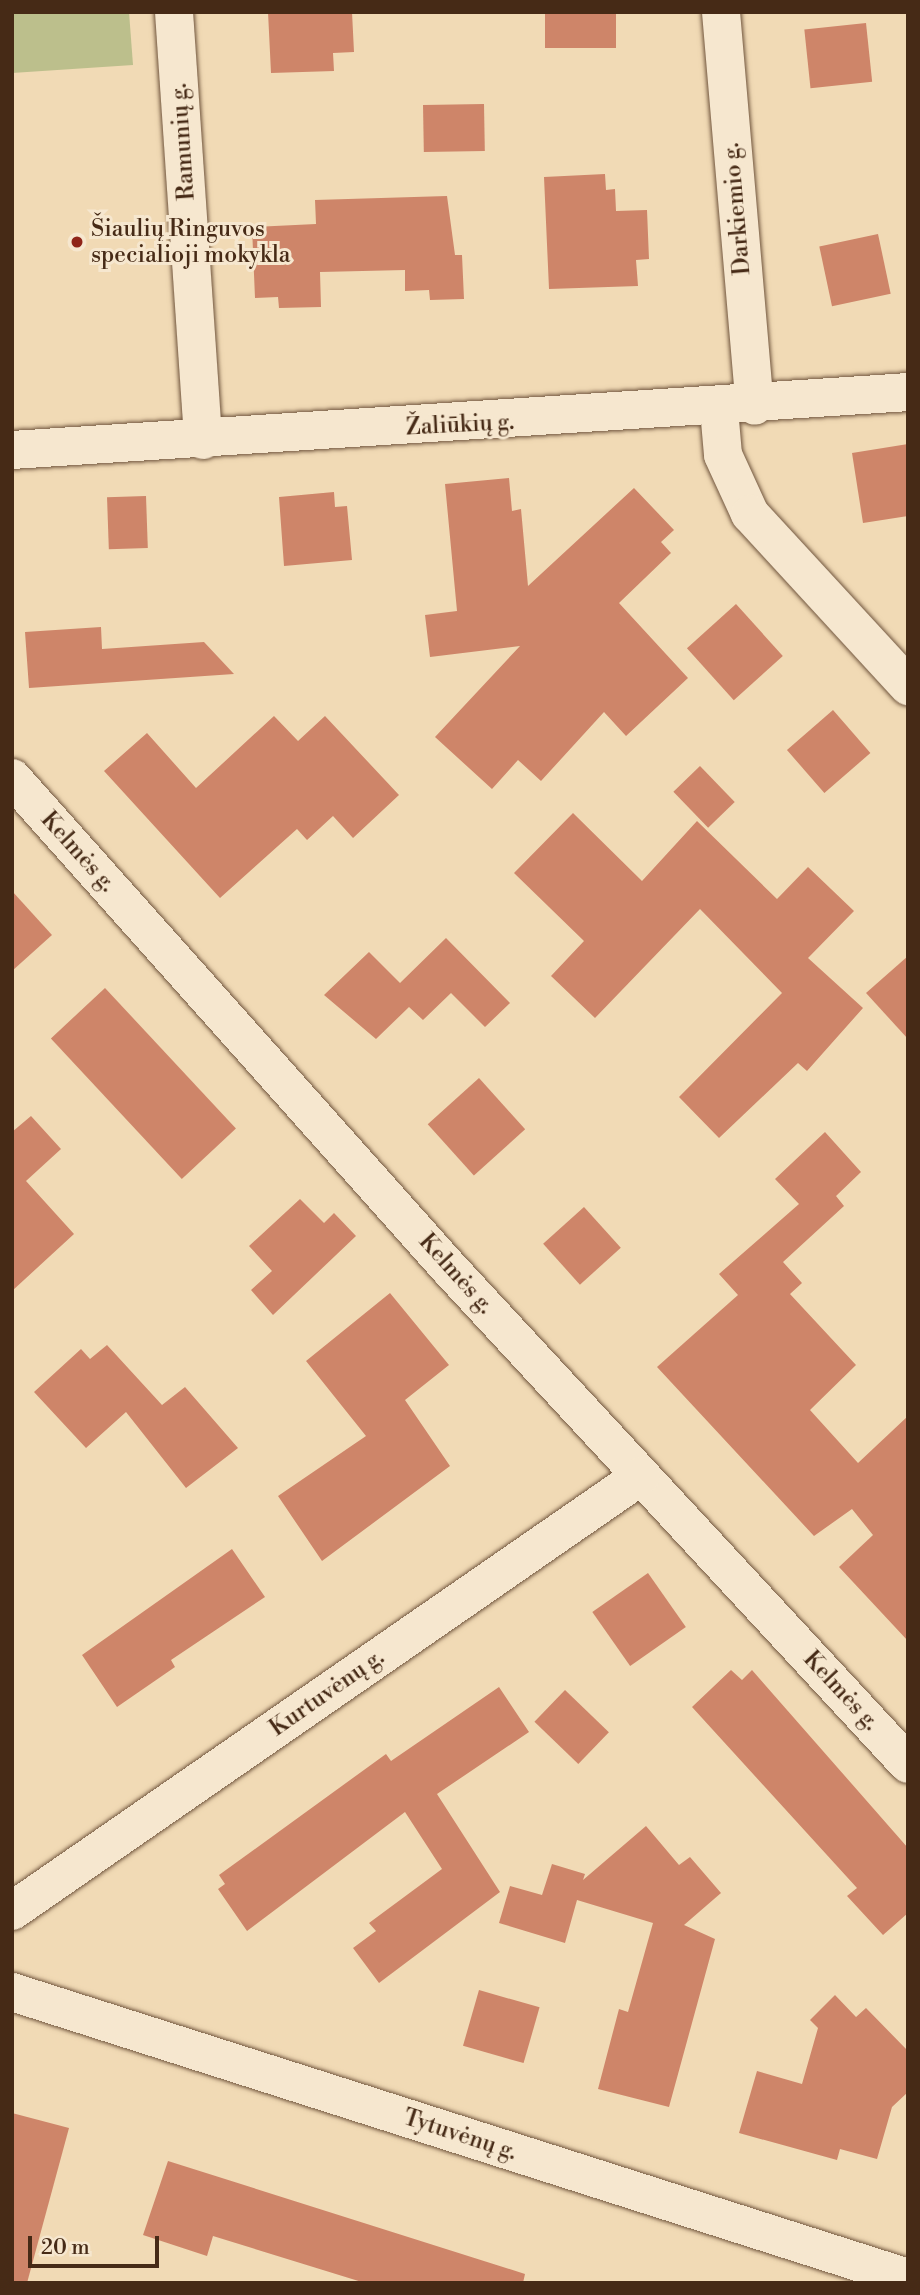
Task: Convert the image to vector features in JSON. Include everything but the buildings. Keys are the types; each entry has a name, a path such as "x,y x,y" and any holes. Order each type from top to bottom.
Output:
{"street":[{"name":"Ramunių g.","path":"174,12 203,440"},
{"name":"Darkiemio g.","path":"721,12 737,408 723,455 750,514 908,686"},
{"name":"Žaliūkių g.","path":"12,450 737,408 908,392"},
{"name":"Kelmės g.","path":"12,778 641,1476 908,1764"},
{"name":"Kurtuvėnų g.","path":"12,1911 641,1476"},
{"name":"Tytuvėnų g.","path":"12,1992 908,2278"}],"green space":[{"path":"12,12 129,12 133,65 12,73"}],"place":[{"name":"Šiaulių Ringuvos specialioji mokykla","path":"77,242"}]}
